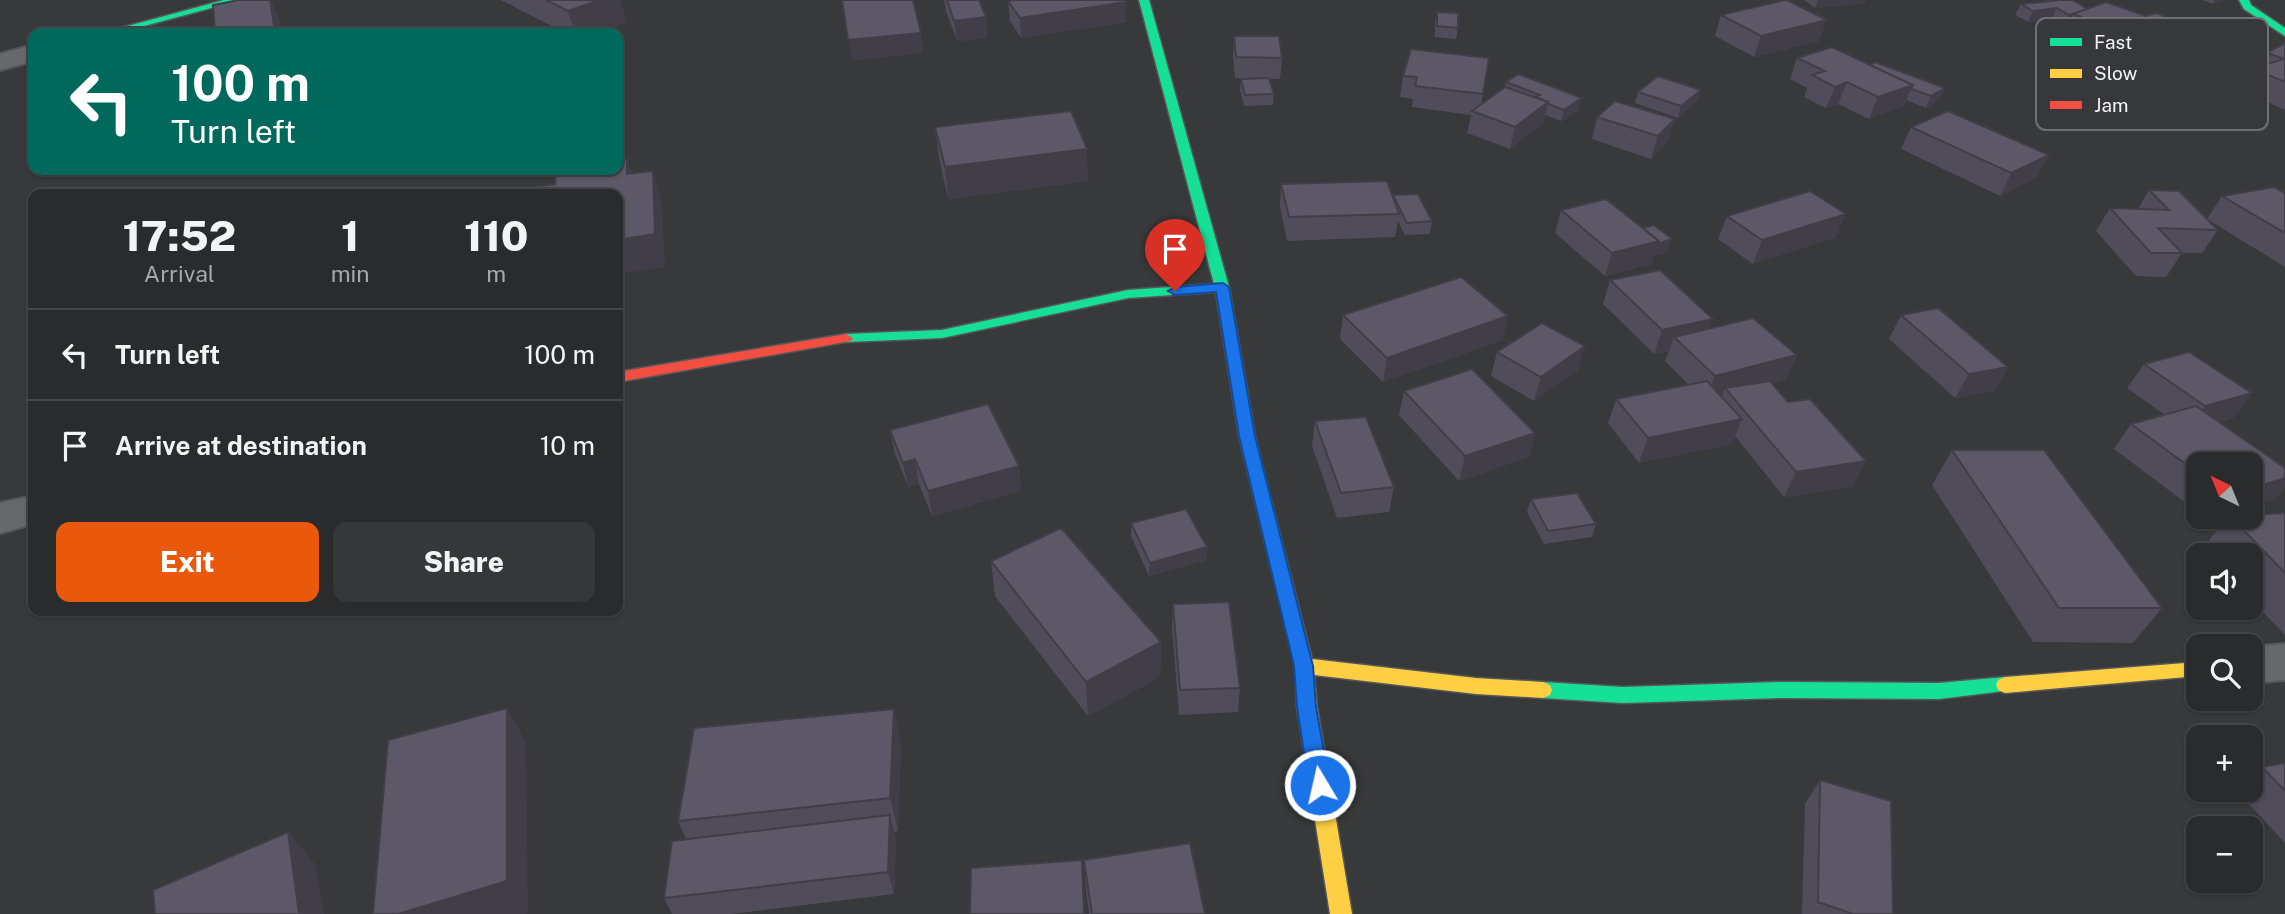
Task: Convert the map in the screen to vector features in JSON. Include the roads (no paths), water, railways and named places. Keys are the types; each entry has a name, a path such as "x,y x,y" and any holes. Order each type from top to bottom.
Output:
{"street":[{"path":"127,28 236,0"},
{"path":"1144,0 1223,287 1247,436 1304,666 1307,707 1340,914"},
{"path":"2244,0 2247,7 2263,18"},
{"path":"2268,21 2285,33"},
{"path":"0,62 28,54"},
{"path":"623,376 834,339 942,334 1128,294 1223,287"},
{"path":"0,518 28,511"},
{"path":"2263,664 2285,662"},
{"path":"1304,666 1476,686 1623,695 1782,690 1939,691 2186,670"}]}
